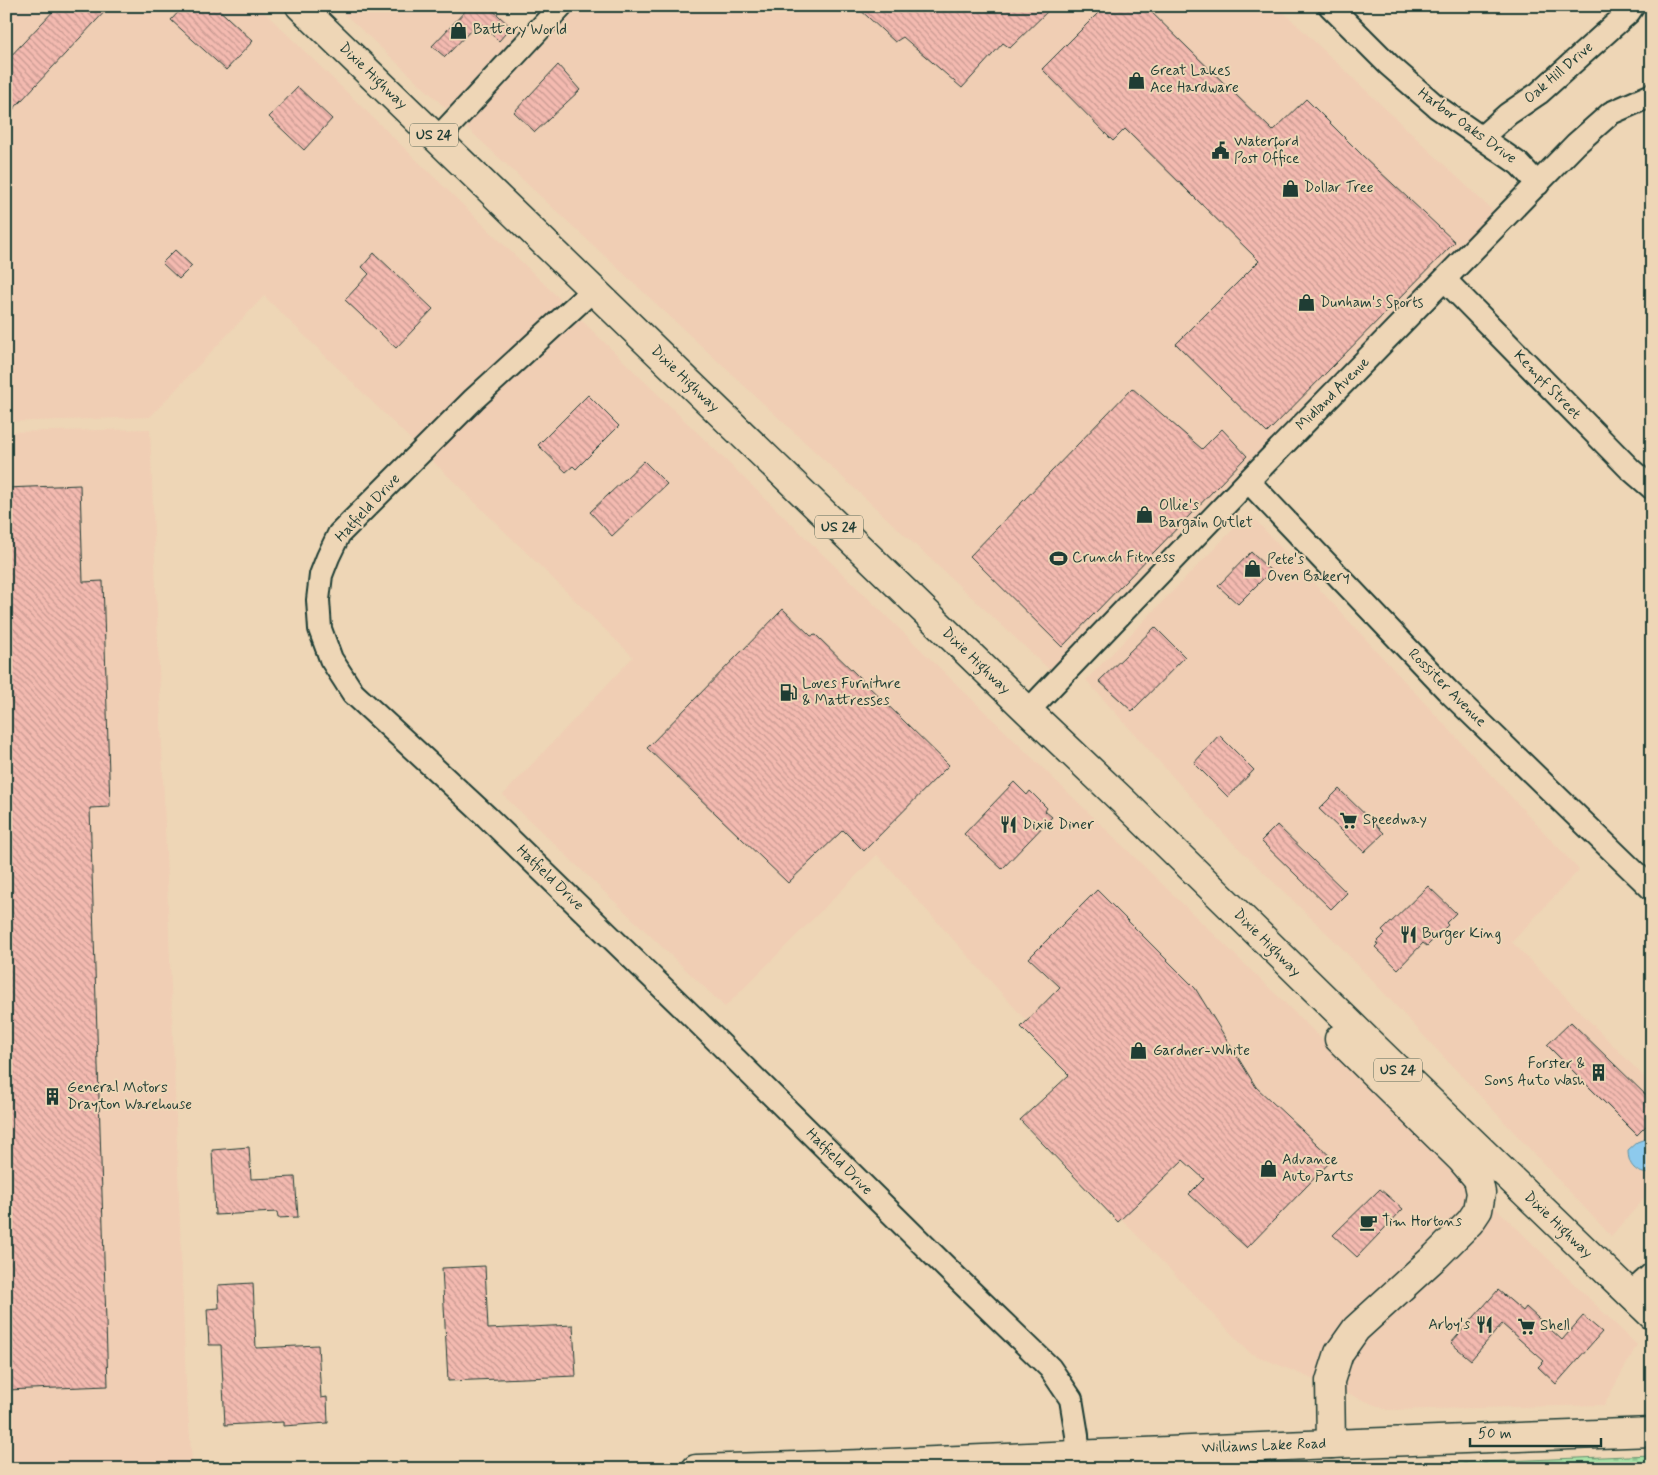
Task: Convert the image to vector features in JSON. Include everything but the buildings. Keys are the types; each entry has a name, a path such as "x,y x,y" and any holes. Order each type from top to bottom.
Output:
{"main road":[{"name":"Dixie Highway","path":"300,6 1652,1315"},
{"path":"1297,972 1310,1010 1461,1159 1478,1179 1481,1193 1478,1210 1470,1222 1436,1256 1356,1329 1339,1353 1330,1380 1331,1444"},
{"name":"Williams Lake Road","path":"696,1469 932,1462 1078,1454 1652,1432"}],"street":[{"path":"438,139 561,6"},
{"name":"Harbor Oaks Drive","path":"1330,6 1389,65 1436,107 1519,164 1538,184"},
{"name":"Oak Hill Drive","path":"1482,137 1508,114 1539,93 1629,12 1633,6"},
{"name":"Midland Avenue","path":"1028,711 1248,481 1576,144 1611,113 1652,94"},
{"name":"Kempf Street","path":"1445,280 1630,469 1652,488"},
{"name":"Hatfield Drive","path":"593,290 474,399 339,534 321,575 318,600 320,629 331,659 353,693 494,824 1050,1368 1071,1399 1078,1454"},
{"name":"Rossiter Avenue","path":"1248,481 1447,690 1652,889"},
{"path":"1630,1294 1652,1274"}],"shaded area":[{"path":"6,6 258,6 1637,1345 1604,1405 1387,1410 1250,1353 1028,1122 1077,1077 877,855 725,1007 503,795 633,657 264,296 150,417 6,422"},
{"path":"336,6 493,6 538,49 579,6 1277,6 1493,211 1053,673"},
{"path":"150,429 186,1385 192,1463 6,1469 6,432"},
{"path":"1249,513 1579,870 1512,942 1652,1085 1652,1190 1611,1236 1338,944 1227,837 1086,680"}],"green space":[{"path":"1652,1455 1652,1469 1357,1469 1357,1467"}],"water":[{"path":"1648,1138 1652,1141 1652,1174 1637,1171 1631,1165 1628,1156 1628,1150 1637,1142"}],"place":[{"name":"Battery World","path":"459,30"},
{"name":"Great Lakes Ace Hardware","path":"1136,80"},
{"name":"Waterford Post Office","path":"1220,151"},
{"name":"Dollar Tree","path":"1290,188"},
{"name":"Dunham's Sports","path":"1306,303"},
{"name":"Ollie's Bargain Outlet","path":"1145,515"},
{"name":"Crunch Fitness","path":"1058,558"},
{"name":"Pete's Oven Bakery","path":"1253,569"},
{"name":"Loves Furniture & Mattresses","path":"788,693"},
{"name":"Speedway","path":"1349,820"},
{"name":"Dixie Diner","path":"1008,825"},
{"name":"Burger King","path":"1408,934"},
{"name":"Gardner-White","path":"1139,1051"},
{"name":"Forster & Sons Auto Wash","path":"1599,1073"},
{"name":"General Motors Drayton Warehouse","path":"53,1097"},
{"name":"Advance Auto Parts","path":"1268,1169"},
{"name":"Tim Hortons","path":"1368,1222"},
{"name":"Arby's","path":"1484,1325"},
{"name":"Shell","path":"1526,1326"}]}
